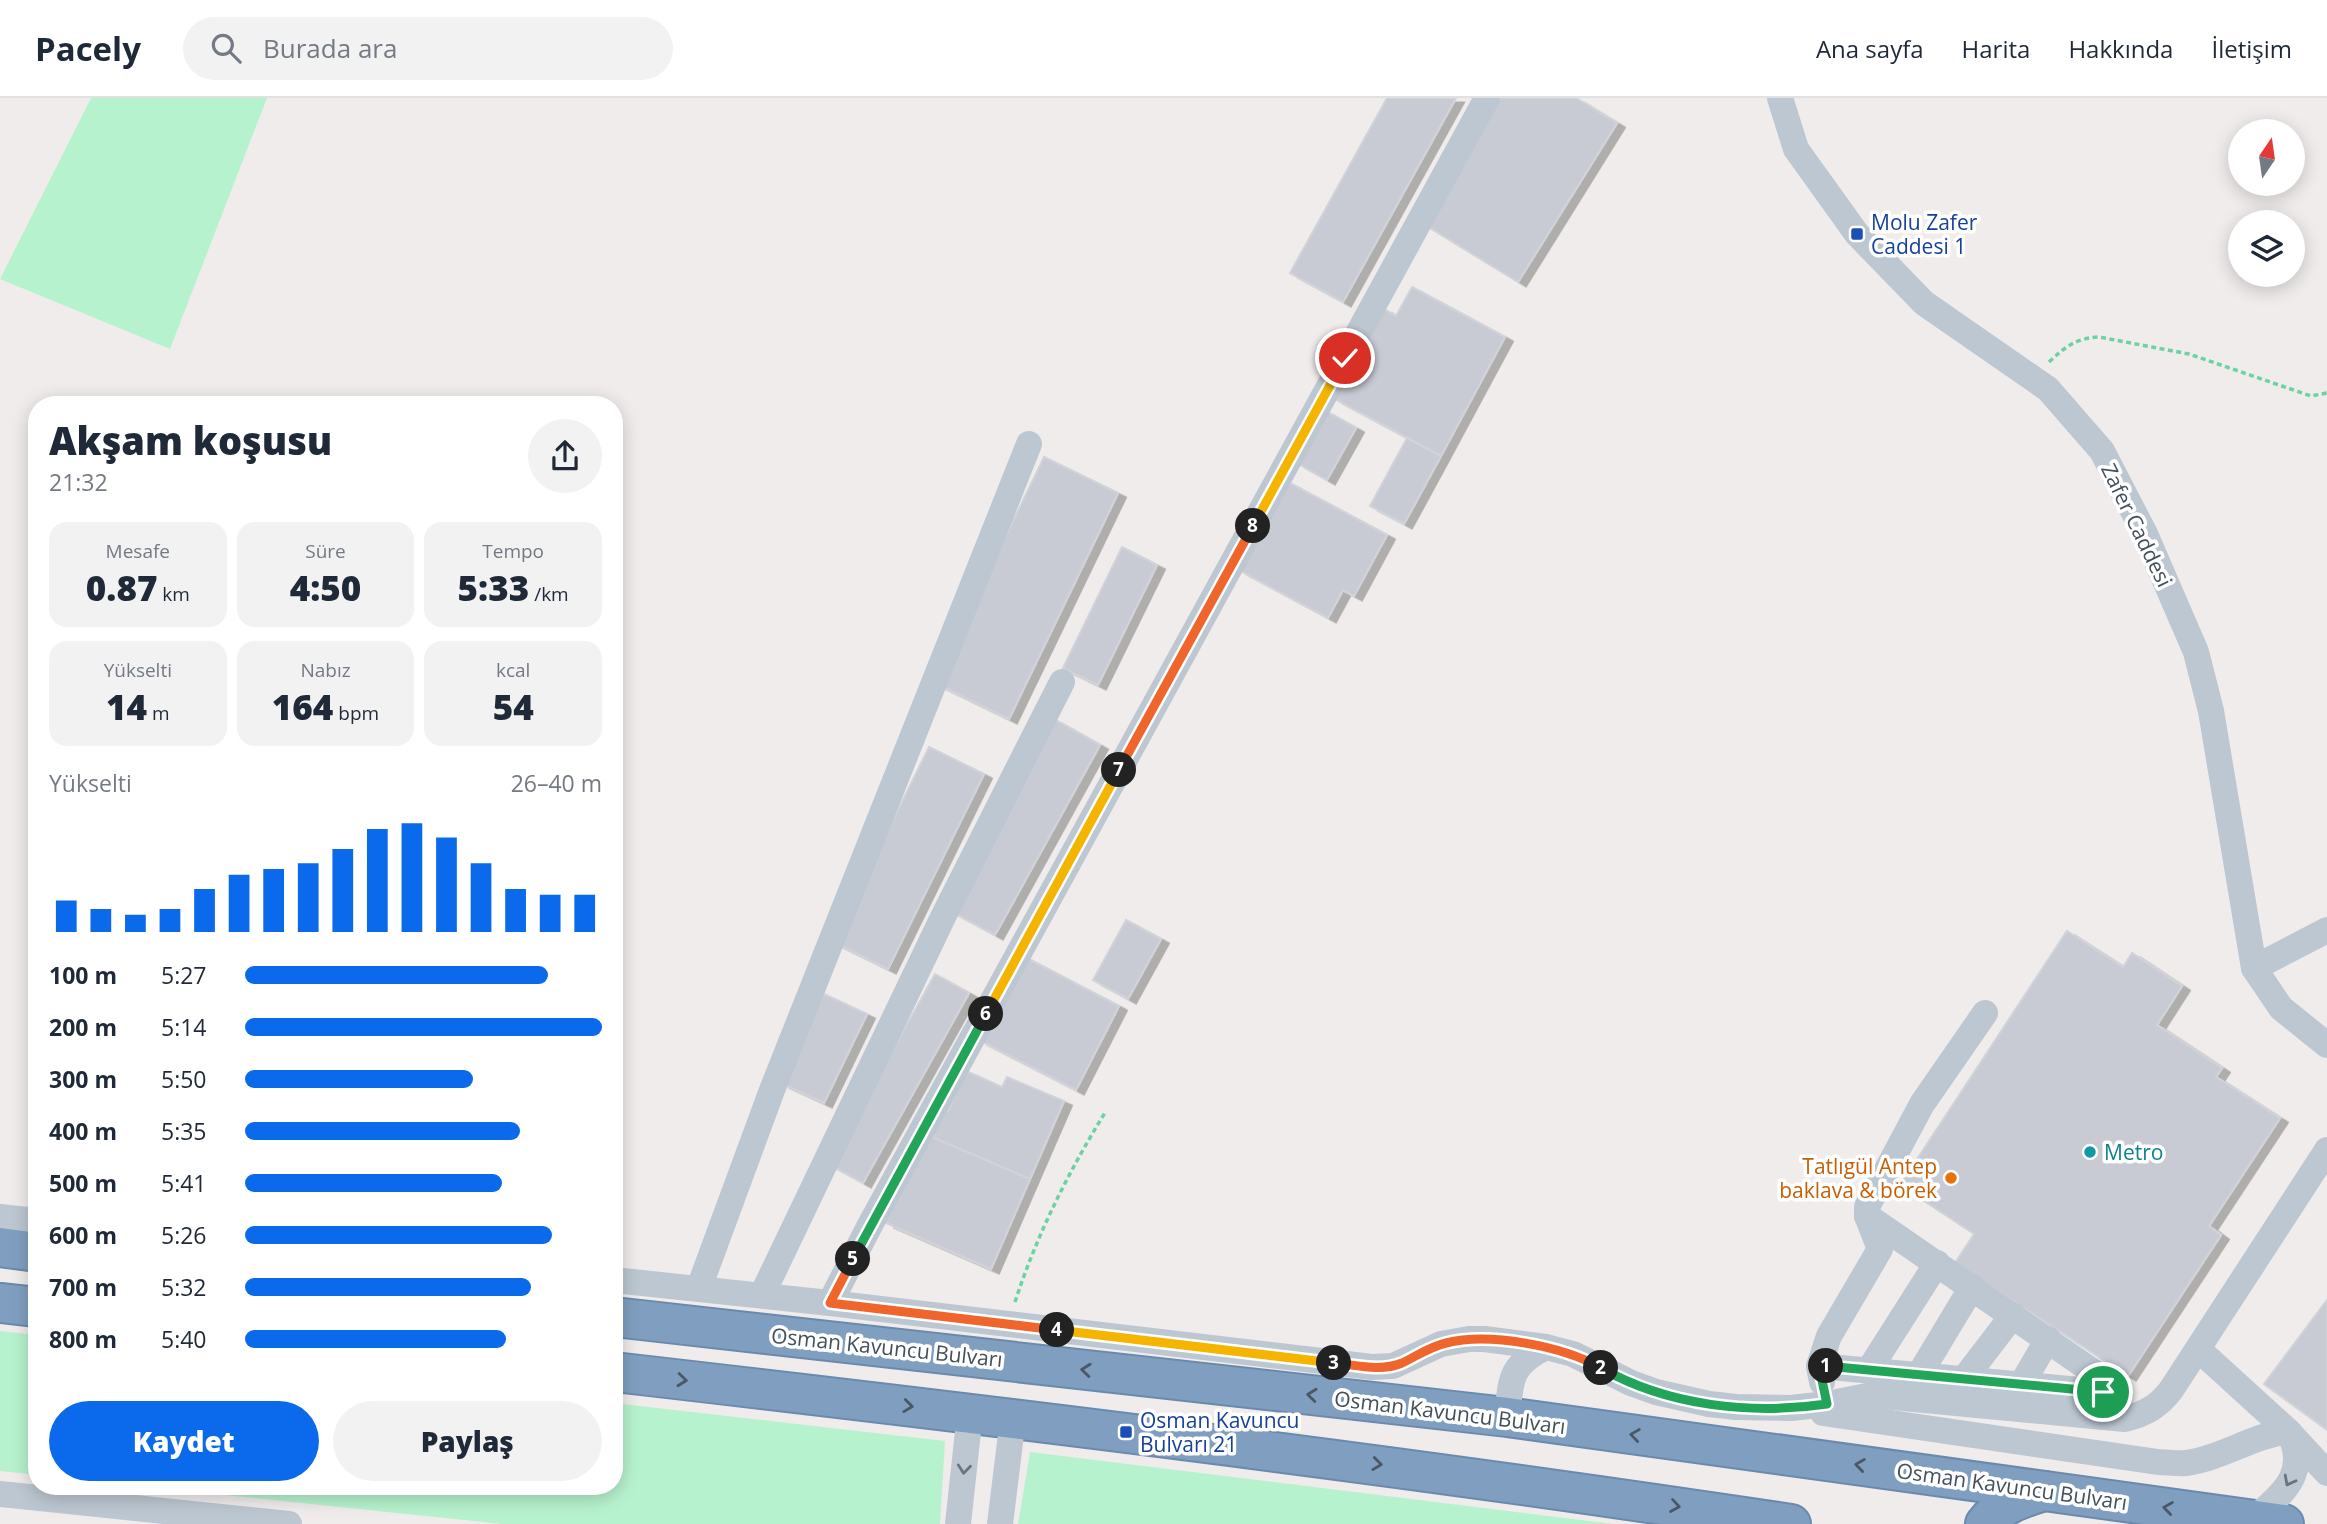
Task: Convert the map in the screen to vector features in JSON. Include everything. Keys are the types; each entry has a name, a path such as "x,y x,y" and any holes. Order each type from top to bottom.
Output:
{"highway":[{"path":"0,1248 28,1251"},
{"path":"0,1303 28,1306"},
{"name":"Osman Kavuncu Bulvarı","path":"623,1318 1507,1417 1952,1478 2001,1509 2046,1491 2268,1522"},
{"path":"623,1373 1013,1418 1528,1484 1791,1524"},
{"path":"1952,1478 1973,1492 1978,1502 1978,1515 1973,1524"}],"street":[{"path":"830,1303 1487,98"},
{"name":"Zafer Caddesi","path":"1780,98 1796,149 1857,234 1924,303 2048,389 2102,451 2145,534 2196,652 2211,711 2253,968 2281,1008 2327,1045"},
{"path":"699,1289 772,1090 1029,444"},
{"path":"762,1295 943,917 1062,682"},
{"path":"2253,968 2327,930"},
{"path":"1827,1404 1819,1366 1829,1336 1878,1254 1879,1243 1867,1216 1867,1207 1922,1104 1985,1013"},
{"path":"1791,1408 1872,1395 2125,1419 2148,1411 2165,1398 2327,1150"},
{"path":"1819,1366 2103,1392 2105,1380 1867,1216"},
{"path":"0,1217 28,1220"},
{"path":"1869,1370 1937,1263"},
{"path":"623,1281 1383,1368 1403,1363 1441,1344 1484,1339 1546,1347 1573,1354 1631,1383 1682,1399 1737,1407 1791,1408 2171,1462 2185,1463 2220,1454 2262,1436 2288,1431"},
{"path":"1919,1375 1972,1287"},
{"path":"1964,1379 2012,1315"},
{"path":"1484,1339 1501,1356 1512,1377"},
{"path":"2021,1385 2048,1339"},
{"path":"1507,1417 1512,1377 1529,1357 1546,1347"},
{"path":"2198,1349 2288,1431 2327,1474"},
{"path":"958,1524 970,1413"},
{"path":"1000,1524 1013,1418"},
{"path":"2268,1522 2294,1474 2296,1451 2288,1431"},
{"path":"0,1494 117,1515 289,1524"}],"path":[{"path":"2033,378 2068,344 2088,337 2099,337 2189,355 2311,396 2327,393"},
{"path":"1008,1324 1054,1204 1106,1111"}],"green space":[{"path":"91,98 267,98 170,349 0,279"},
{"path":"0,1331 28,1334 28,1474 0,1471"},
{"path":"623,1404 945,1441 940,1524 502,1524 226,1495 623,1495"},
{"path":"1030,1452 1614,1524 1018,1524"}],"building":[{"path":"1387,98 1456,98 1343,302 1290,273"},
{"path":"1499,98 1576,98 1617,123 1518,282 1422,223"},
{"path":"1412,287 1505,337 1441,456 1335,399 1384,309 1396,316"},
{"path":"1326,411 1356,428 1327,480 1297,463"},
{"path":"1407,438 1441,456 1404,524 1370,506"},
{"path":"1044,457 1118,493 1009,719 935,683"},
{"path":"1286,481 1387,535 1354,596 1343,590 1328,618 1239,570"},
{"path":"1122,547 1157,565 1098,685 1063,668"},
{"path":"1054,719 1100,745 995,935 949,910"},
{"path":"929,747 984,774 888,969 833,942"},
{"path":"1126,920 1161,939 1128,999 1093,980"},
{"name":"Metro","path":"2067,931 2123,967 2132,953 2182,986 2157,1025 2222,1068 2216,1077 2280,1118 2209,1226 2221,1235 2128,1376 1955,1263 1974,1234 1900,1185"},
{"path":"1023,956 1119,1006 1076,1090 979,1040"},
{"path":"935,974 969,993 863,1183 829,1164"},
{"path":"824,994 867,1014 824,1103 781,1083"},
{"path":"966,1071 1002,1087 1007,1077 1064,1101 1030,1179 925,1134 936,1106 948,1111"},
{"path":"925,1134 1030,1179 991,1269 886,1223"},
{"path":"2327,1300 2327,1430 2264,1384"}],"place":[{"name":"Molu Zafer Caddesi 1","path":"1857,234"},
{"name":"Metro","path":"2090,1152"},
{"name":"Tatlıgül Antep baklava & börek","path":"1951,1178"},
{"name":"Osman Kavuncu Bulvarı 21","path":"1126,1432"}],"route":[{"path":"1345,358 870,1225 830,1303 1383,1368 1403,1363 1427,1348 1455,1340 1484,1339 1546,1347 1573,1354 1631,1383 1656,1392 1709,1404 1737,1407 1791,1408 1827,1404 1819,1366 2103,1392"}]}
